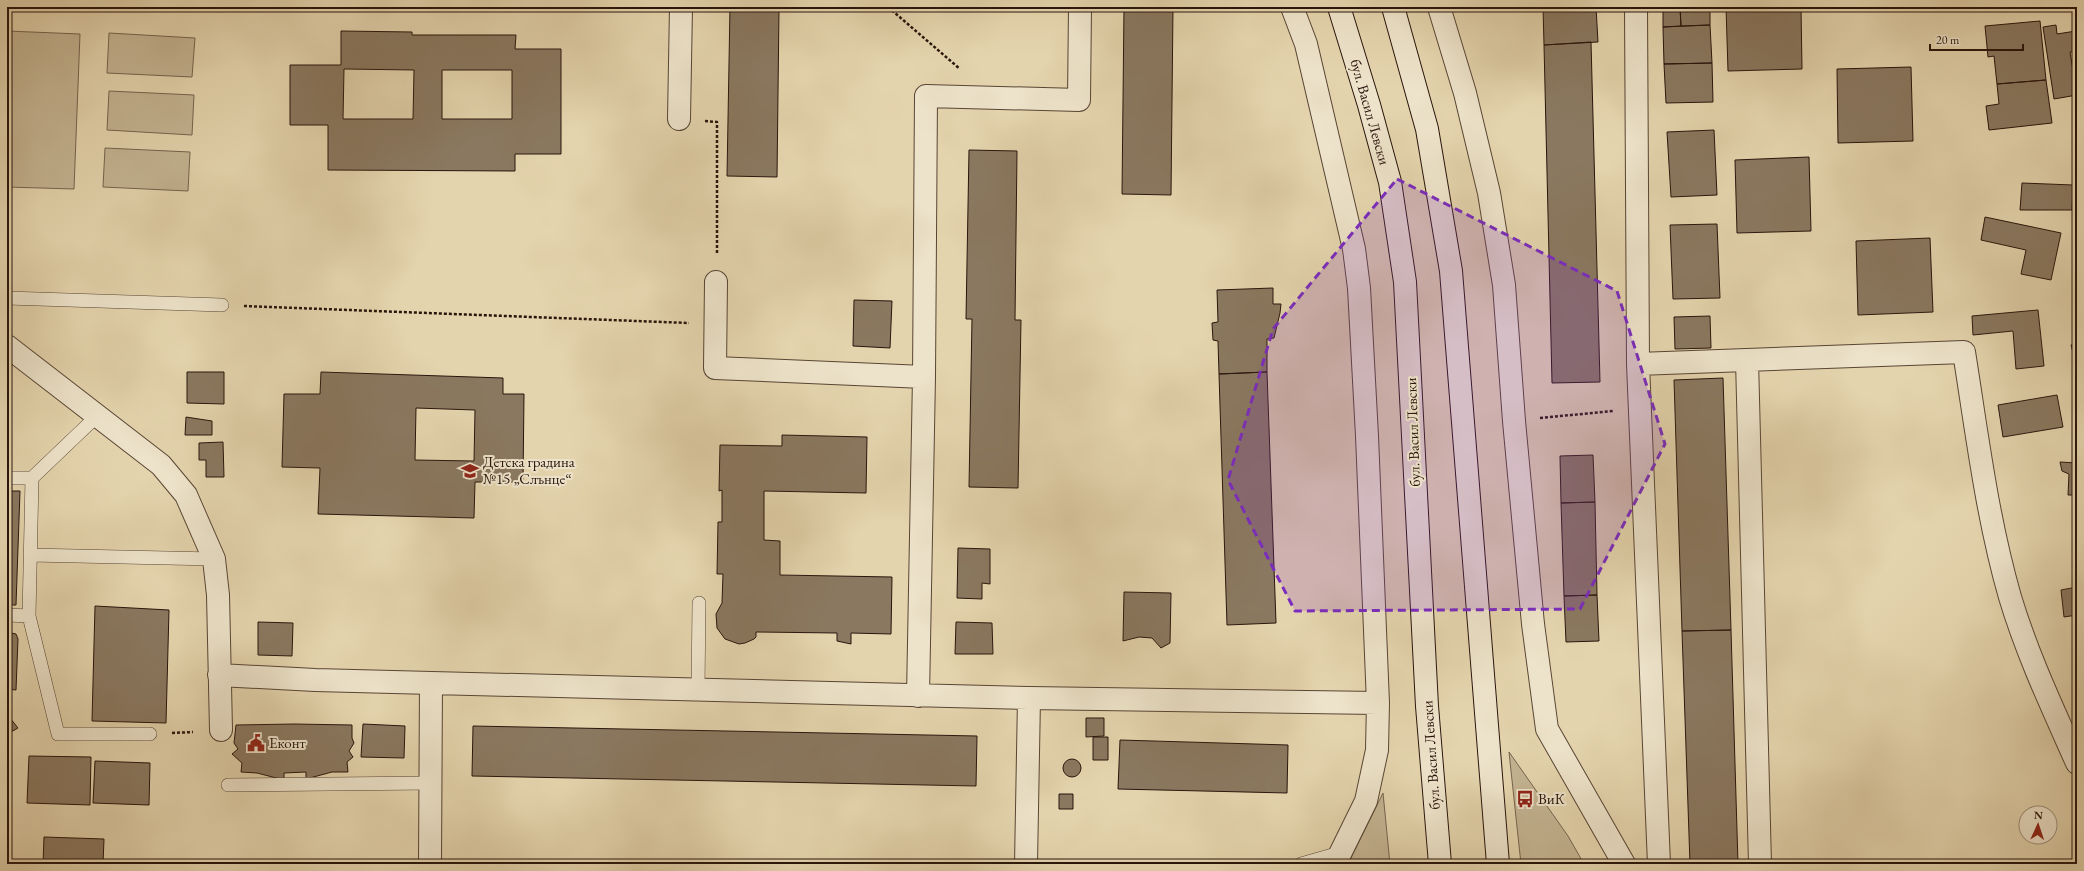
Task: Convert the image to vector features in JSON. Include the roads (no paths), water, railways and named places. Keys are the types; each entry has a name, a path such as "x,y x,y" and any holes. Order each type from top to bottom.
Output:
{"street":[{"path":"679,119 681,7"},
{"path":"918,696 924,377 926,96 1079,100 1080,7"},
{"path":"1292,7 1306,44 1354,249 1359,288 1378,703 1377,750 1373,775 1366,801 1339,858"},
{"name":"бул. Васил Левски","path":"1339,7 1369,105 1390,182 1406,282 1427,706 1440,864"},
{"path":"1393,7 1427,129 1451,271 1498,864"},
{"path":"1439,7 1465,93 1489,192 1504,285 1514,421 1532,624 1547,729 1624,864"},
{"path":"1636,7 1638,364 1659,864"},
{"path":"716,282 716,368 924,377"},
{"path":"7,346 161,465 186,495 214,559 218,595 221,730"},
{"path":"1638,364 1964,352 1990,517 2011,597 2032,659 2077,763"},
{"path":"1747,360 1760,864"},
{"path":"219,676 918,696 1378,703"},
{"path":"430,864 431,683"},
{"path":"1026,864 1029,698"}],"lane":[{"path":"7,298 222,305"},
{"path":"7,478 32,478 98,415"},
{"path":"32,478 29,616 58,734 150,734"},
{"path":"30,555 214,559"},
{"path":"698,690 699,603"},
{"path":"7,615 29,616"},
{"path":"228,785 430,783"},
{"path":"1301,864 1339,858"}],"place":[{"name":"Детска градина №15 „Слънце“","path":"470,471"},
{"name":"Еконт","path":"256,743"},
{"name":"ВиК","path":"1525,799"}]}
